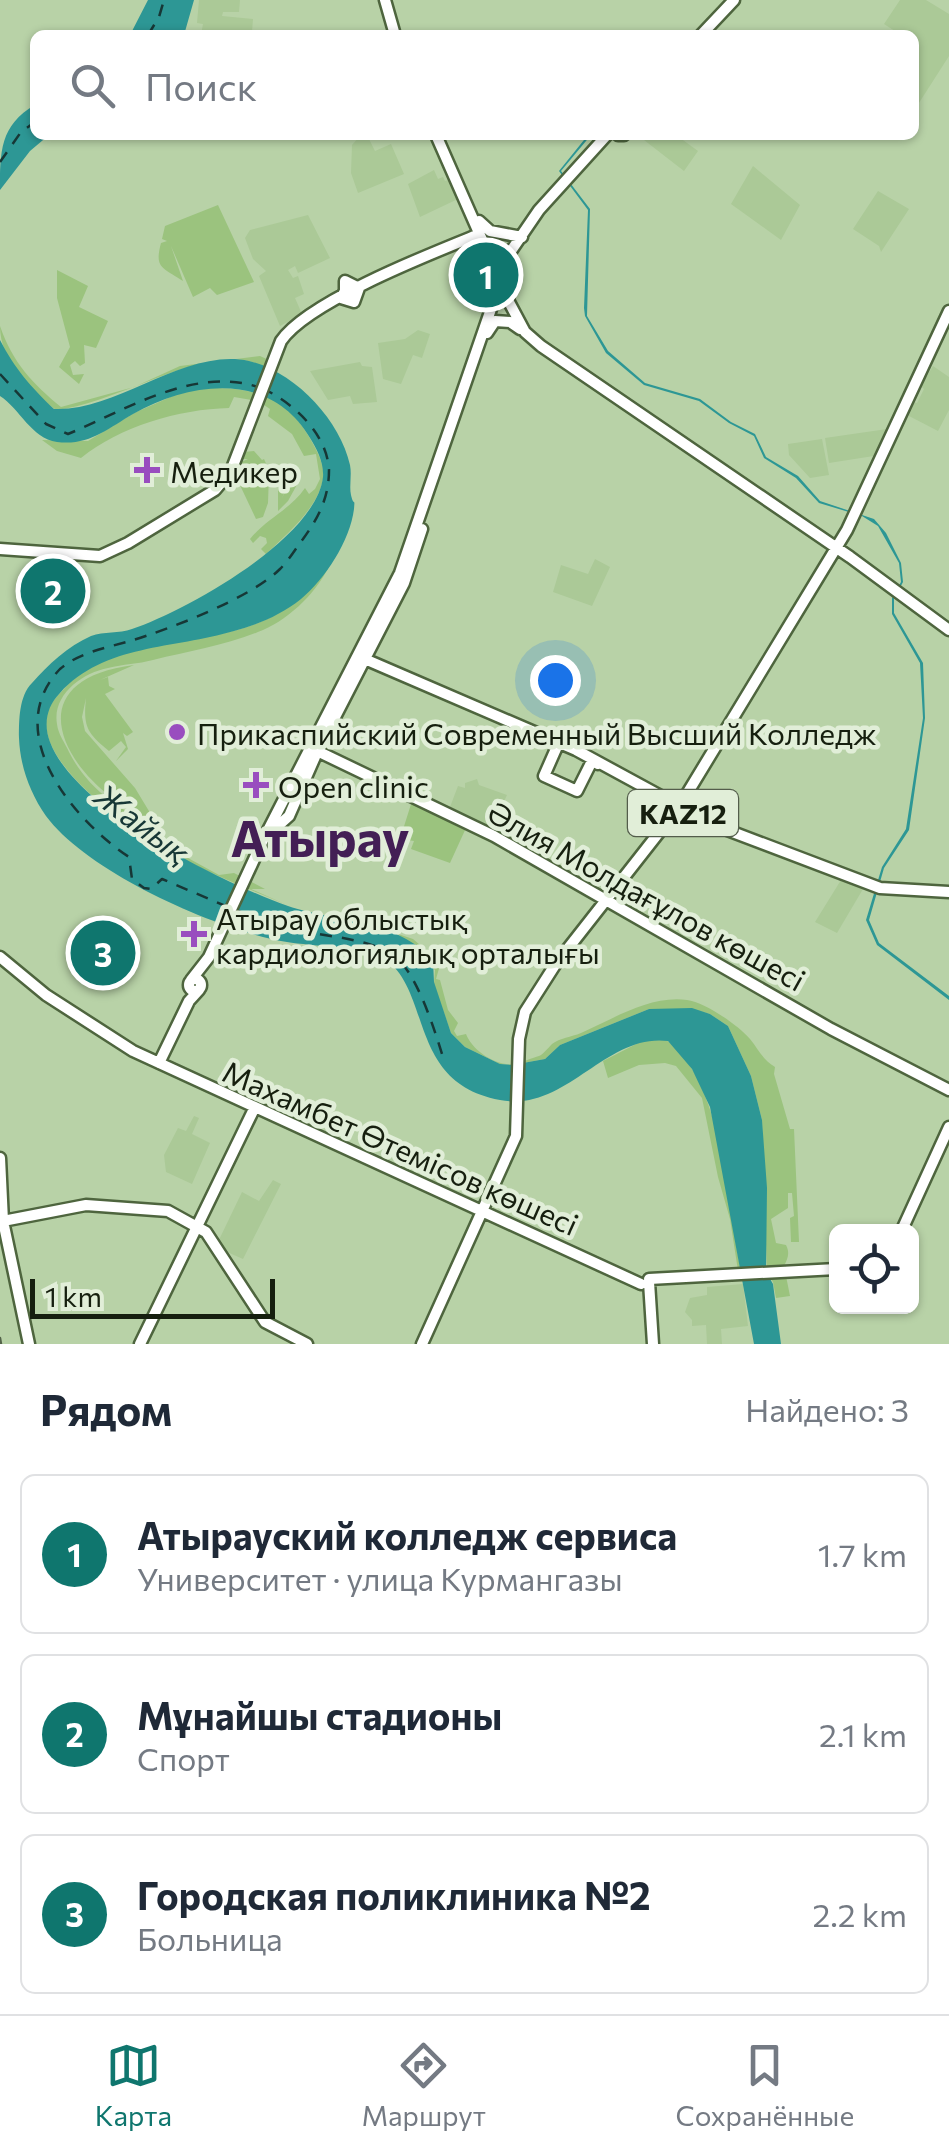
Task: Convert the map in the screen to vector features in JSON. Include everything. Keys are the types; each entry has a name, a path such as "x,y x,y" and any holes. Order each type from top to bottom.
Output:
{"main road":[{"path":"385,0 395,30"},
{"path":"705,30 732,0"},
{"path":"440,140 454,173"},
{"path":"440,140 492,261 503,298"},
{"path":"503,298 518,236 608,140"},
{"path":"518,236 566,182"},
{"path":"475,223 487,230 518,236"},
{"path":"0,549 106,554 215,490 232,469 281,342 304,319 475,223"},
{"path":"475,223 503,298 524,331"},
{"path":"155,1061 261,846 364,658 400,573 487,327 503,298 514,250 510,236 495,236 489,242 492,261"},
{"path":"506,281 524,331"},
{"path":"837,548 947,318"},
{"path":"423,1344 508,1159 518,1120 519,1039 525,1012 679,809 837,548 899,430 947,318"},
{"path":"487,327 493,322 513,322 949,630"},
{"path":"892,422 903,412"},
{"name":"KAZ12","path":"364,658 558,744 679,809 798,857 877,887 949,892"},
{"name":"KAZ12","path":"558,744 544,776 578,791 592,761 679,809"},
{"name":"Әлия Молдағұлов көшесі","path":"312,752 494,836 831,1028 949,1090"},
{"name":"Махамбет Өтемісов көшесі","path":"0,957 46,995 110,1038 155,1061 644,1283 829,1269"},
{"path":"140,1344 254,1108"},
{"path":"905,1224 949,1127"},
{"path":"0,1158 3,1222 28,1344"},
{"path":"3,1222 86,1204 166,1210 206,1232 265,1322 307,1344"},
{"path":"644,1283 652,1344"}],"shaded area":[{"path":"199,0 240,0 239,12 223,12 222,16 253,19 252,30 202,30 203,24 197,23"},
{"path":"900,0 926,0 949,14 949,56 919,103 919,30 893,30 884,24"},
{"path":"356,140 370,140 375,151 391,144 404,174 358,193 351,173 352,145"},
{"path":"644,140 683,140 698,151 684,171"},
{"path":"753,166 800,205 781,240 731,204"},
{"path":"434,170 438,179 451,179 460,198 420,217 408,184"},
{"path":"878,191 909,209 881,252 879,246 853,229"},
{"path":"218,205 254,282 217,295 210,288 193,297 171,246 183,281 160,263 161,243 167,241 162,239 165,226"},
{"path":"308,215 330,258 298,273 295,266 288,270 293,278 298,276 304,294 295,298 302,314 280,326 259,276 266,271 253,259 245,238 250,230"},
{"path":"57,270 88,286 79,307 108,321 96,348 84,345 85,363 80,366 75,361 70,365 73,375 84,374 79,384 59,367 70,347 57,298"},
{"path":"0,326 24,371 61,407 132,387 56,410 36,394 11,363"},
{"path":"418,330 430,334 422,358 413,355 401,384 383,379 378,343 405,339"},
{"path":"260,356 271,361 278,374 252,362 229,360"},
{"path":"360,362 372,367 377,402 353,404 350,396 328,400 310,371"},
{"path":"208,363 179,370 137,386 180,366"},
{"path":"933,366 949,377 949,410 938,431 909,416 908,411 913,402 917,403 924,389 921,386"},
{"path":"203,388 251,392 278,403 302,426 321,460 323,479 315,500 266,554 261,549 266,538 260,536 253,543 250,539 305,488 309,494 315,489 320,479 316,454 304,456 292,434 268,416 270,409 258,401 234,397 229,408 150,422 113,437 81,458 57,451 42,440 88,441 134,413"},
{"path":"894,428 880,455 829,463 825,438"},
{"path":"822,439 829,475 810,478 789,455 788,444"},
{"path":"254,451 269,470 290,473 283,476 286,480 292,476 282,498 291,481 299,481 278,511 278,478 269,474 268,503 263,517 256,519 238,481 257,470 241,462 248,459 242,459 244,452"},
{"path":"595,559 610,567 592,606 553,592 561,565 588,574"},
{"path":"63,562 84,569 80,616 22,613 27,564 60,569"},
{"path":"331,562 312,593 273,625 223,644 98,671 71,687 57,713 60,735 76,764 94,787 116,805 155,824 146,835 219,875 234,873 265,889 251,889 287,905 189,862 149,838 101,804 62,763 50,742 46,717 57,696 90,667 133,651 254,625 307,591"},
{"path":"134,665 100,680 108,677 109,686 115,689 105,694 133,732 127,736 123,733 128,749 116,761 126,747 121,741 109,751 91,734 85,716 86,698 82,717 85,731 135,788 155,821 126,807 99,787 78,764 65,739 61,714 70,693 93,675"},
{"path":"477,779 479,785 507,795 492,827 450,807 458,786 465,788 465,783"},
{"path":"412,801 466,828 450,863 411,849 414,841 400,839"},
{"path":"841,880 863,889 837,933 815,922"},
{"path":"398,934 413,939 441,963 435,965 440,965 436,979 440,980 448,1010 458,1023 454,1031 457,1036 466,1034 478,1050 498,1062 513,1064 536,1057 555,1042 632,1009 673,999 702,1005 744,1033 775,1067 790,1129 794,1129 799,1242 791,1242 792,1193 788,1193 788,1208 771,1219 776,1243 786,1245 788,1251 784,1266 790,1296 776,1298 767,1274 762,1120 751,1076 728,1026 710,1014 692,1009 649,1009 560,1045 545,1059 512,1065 500,1064 465,1047 451,1033 434,984 435,970"},
{"path":"665,1039 685,1059 701,1086 712,1117 744,1283 739,1277 702,1098 676,1066 665,1063 639,1065 608,1078 603,1061 644,1040"},
{"path":"194,1116 199,1118 192,1134 210,1143 192,1184 166,1172 164,1155 178,1128 186,1131"},
{"path":"273,1180 281,1184 243,1259 218,1248 242,1192 259,1201"},
{"path":"743,1284 748,1326 721,1329 722,1344 707,1344 706,1325 692,1326 685,1312 690,1298 707,1295 707,1287"}],"water":[{"path":"148,0 194,0 185,30 133,30"},
{"path":"30,108 30,140 43,140 0,190 4,141"},
{"path":"587,140 561,171 590,209 587,316 608,351 645,383 700,399 755,434 766,457 798,476 820,501 874,519 901,563 903,582 894,599 894,613 923,663 925,718 909,830 884,868 869,920 879,943 949,996 949,1000 877,945 866,920 882,867 906,829 923,718 920,663 892,614 892,598 901,582 899,563 878,526 862,516 819,503 796,478 764,458 754,436 729,423 699,401 644,385 606,353 585,316 588,210 559,171"},
{"name":"Жайық","path":"0,340 24,377 54,409 102,401 176,371 225,359 249,361 283,376 326,415 345,448 354,503 352,521 335,558 310,591 286,610 252,625 141,650 97,665 78,677 52,704 47,729 50,742 88,793 190,862 288,906 384,929 419,947 433,961 434,982 451,1033 465,1047 500,1064 545,1059 560,1045 649,1009 692,1008 728,1026 751,1076 762,1120 767,1188 766,1272 773,1284 781,1344 754,1344 710,1107 692,1069 668,1041 645,1042 624,1049 566,1085 524,1101 500,1100 471,1090 450,1075 436,1057 410,993 400,974 385,959 353,950 259,936 192,912 92,858 46,816 21,759 21,709 32,683 59,656 83,640 96,634 127,631 155,620 245,570 298,524 315,501 323,472 315,447 294,416 274,401 229,388 180,394 88,439 68,443 48,439 0,396"}],"ferry route":[{"path":"151,30 164,0"},
{"path":"0,162 30,126"},
{"path":"0,374 46,424 68,434 185,386 234,382 258,387"},
{"path":"228,907 162,879 151,889 132,879 129,857 86,821 51,773 41,746 38,720 43,694 68,663 187,621 250,591 280,569 309,531 327,489 327,457 308,422 266,390"},
{"path":"236,910 280,927 369,944 394,956 410,974 423,1001 442,1054 437,1060"}],"railway":[{"path":"0,1338 1,1344"}],"place":[{"name":"Атырауский колледж сервиса","path":"486,275"},
{"name":"Медикер","path":"147,470"},
{"name":"Мұнайшы стадионы","path":"53,591"},
{"name":"Прикаспийский Современный Высший Колледж","path":"177,732"},
{"name":"Open clinic","path":"256,785"},
{"name":"Атырау облыстық кардиологиялық орталығы","path":"194,934"},
{"name":"Городская поликлиника №2","path":"103,953"}],"district":[{"name":"Атырау","path":"320,836"}]}
